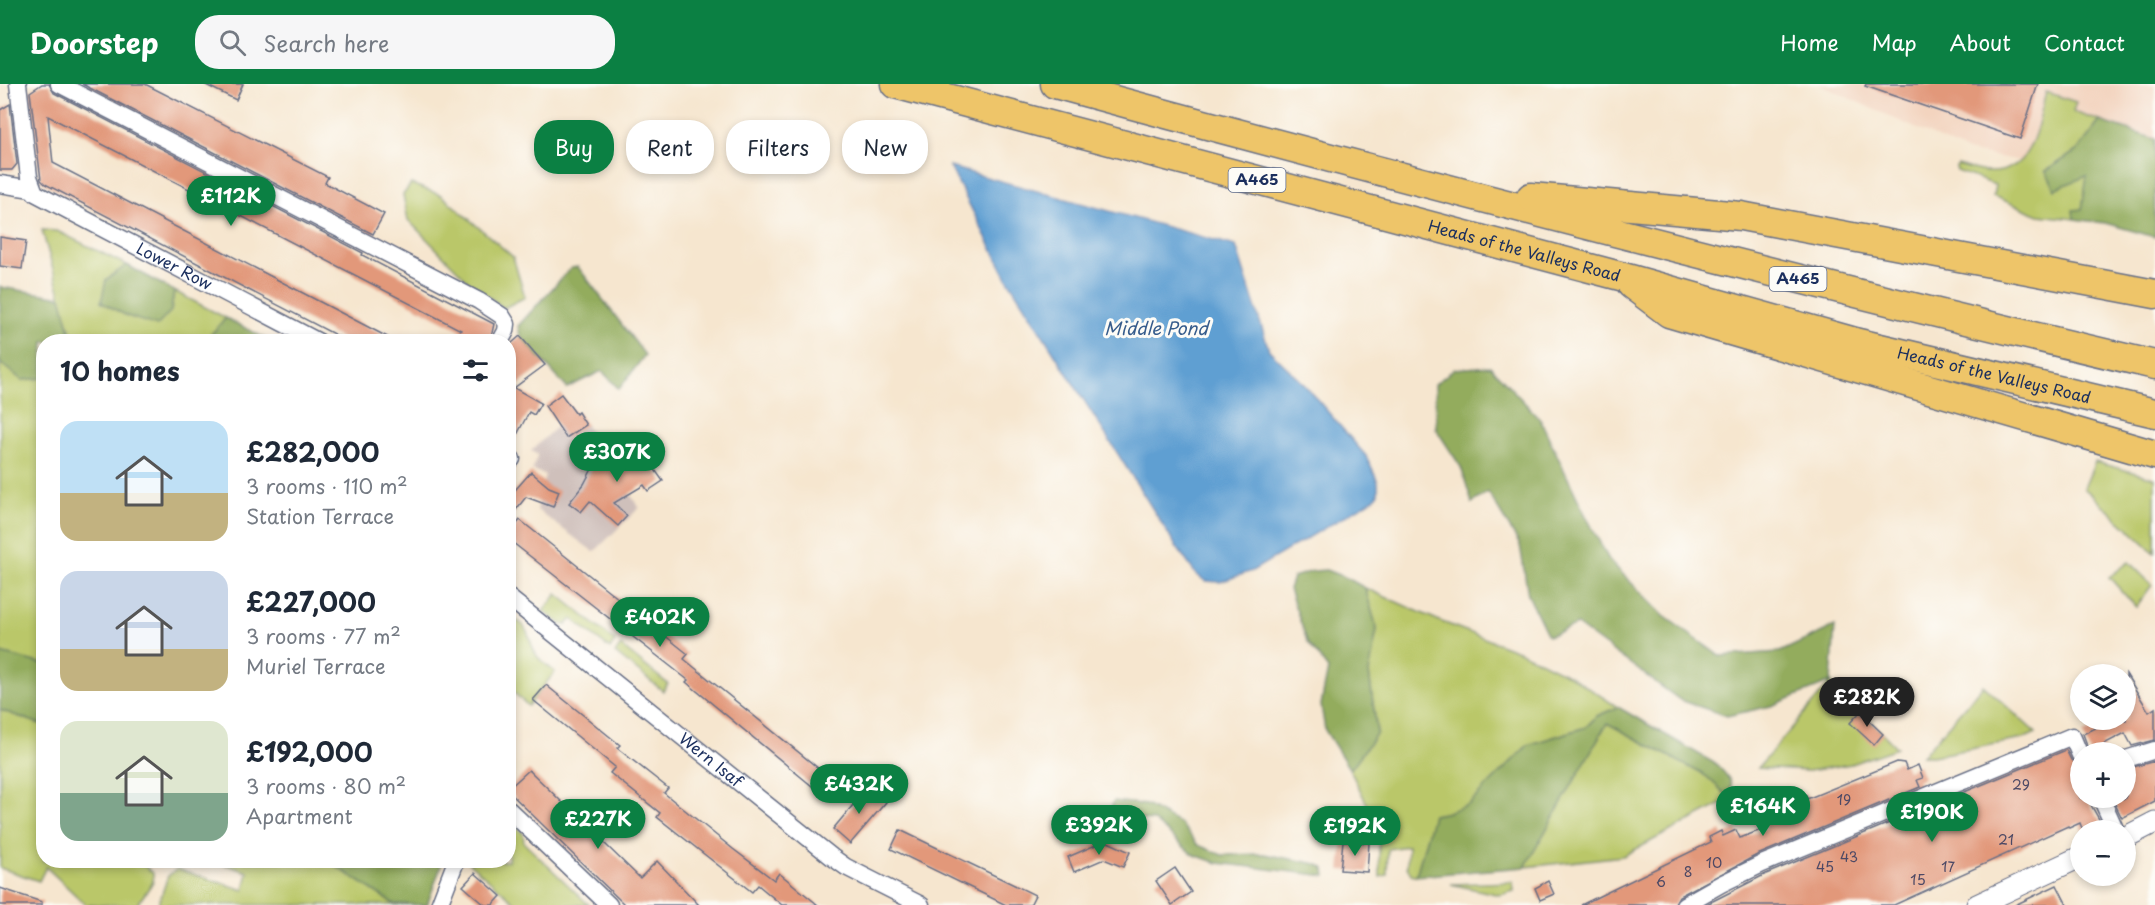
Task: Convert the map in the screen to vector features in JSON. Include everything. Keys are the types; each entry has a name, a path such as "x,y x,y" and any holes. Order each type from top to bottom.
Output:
{"highway":[{"name":"Heads of the Valleys Road","path":"895,84 1620,276 1855,342 2155,413"},
{"name":"A465","path":"1055,84 1443,189 1953,318 2155,365"},
{"path":"1443,189 1741,216 2155,294"},
{"path":"1620,276 1669,313 2155,455"}],"street":[{"path":"0,184 33,189 18,84"},
{"path":"59,84 479,301 502,316 507,324 504,334"},
{"name":"Lower Row","path":"33,189 42,198 304,334"},
{"name":"Wern Isaf","path":"516,603 832,857 846,867 921,905"},
{"path":"1684,905 1762,864 2072,736 2075,742"},
{"path":"2136,756 2155,750"},
{"path":"516,817 609,905"},
{"path":"2136,832 2155,822"},
{"path":"1977,905 2070,862"},
{"path":"439,905 453,868"}],"shaded area":[{"path":"1818,84 2155,84 2155,185 1966,151"},
{"path":"578,412 639,508 594,552 537,510 545,475 532,470 538,455 531,451 558,425"}],"green space":[{"path":"2046,92 2076,102 2073,112 2100,121 2078,150 2046,171 2088,175 2082,210 2074,210 2074,219 2039,215 1993,196 1995,185 1957,171 1956,167 1958,165 1990,172 2016,165 2031,145"},
{"path":"2100,121 2155,139 2155,237 2105,223 2074,219 2073,210 2082,209 2087,176 2055,189 2046,171 2078,150"},
{"path":"411,184 441,195 513,257 525,297 504,308 468,281 408,220 403,195"},
{"path":"42,230 57,231 127,265 106,280 171,311 174,291 226,318 211,334 71,334"},
{"path":"127,265 174,291 171,311 157,326 127,316 101,302 106,280"},
{"path":"578,267 645,355 619,389 602,371 567,388 520,336 518,326 571,268"},
{"path":"0,287 61,297 71,334 36,334 36,379 22,380 0,363"},
{"path":"226,318 257,334 211,334"},
{"path":"0,363 22,380 36,379 36,662 0,653"},
{"path":"1490,366 1540,419 1609,560 1664,616 1720,656 1780,652 1835,626 1831,682 1771,706 1727,716 1680,700 1577,625 1548,636 1528,595 1520,545 1488,492 1472,503 1461,467 1436,429 1435,384 1454,369"},
{"path":"2095,462 2155,478 2155,553 2084,488"},
{"path":"2129,562 2152,585 2136,607 2109,577"},
{"path":"1326,570 1365,588 1377,629 1369,673 1377,733 1350,770 1325,730 1321,705 1328,669 1307,641 1289,589 1293,577"},
{"path":"1365,588 1442,622 1521,652 1570,676 1618,707 1597,716 1586,727 1528,745 1469,805 1433,815 1416,876 1411,874 1407,867 1408,846 1388,849 1387,875 1380,877 1378,826 1350,770 1377,732 1369,673 1377,629"},
{"path":"557,594 615,641 610,649 572,619 566,625 561,624 543,611"},
{"path":"516,621 525,628 537,656 555,672 528,706 516,695"},
{"path":"621,646 668,684 663,691 615,653"},
{"path":"0,653 36,662 36,723 0,710"},
{"path":"1831,682 1897,748 1851,764 1809,771 1758,768"},
{"path":"1983,685 2036,733 2023,739 1933,756 1922,756"},
{"path":"1618,707 1716,764 1729,779 1731,799 1706,776 1607,723 1525,867 1416,876 1433,815 1469,804 1528,745 1586,727 1597,716"},
{"path":"0,710 36,723 36,868 46,868 39,881 0,868"},
{"path":"1607,723 1706,776 1731,799 1623,856 1525,867"},
{"path":"1114,801 1146,805 1181,824 1198,845 1222,855 1264,854 1317,864 1325,869 1326,876 1217,863 1192,854 1154,821 1130,819 1102,827"},
{"path":"516,826 523,833 524,843 589,905 518,905 475,868 516,868"},
{"path":"47,868 147,868 153,873 153,882 137,905 86,905"},
{"path":"236,868 339,868 394,904 407,905 158,905 168,876 177,869 244,890 248,872"},
{"path":"339,868 440,868 427,905 394,904"},
{"path":"1513,882 1514,891 1500,895 1451,884"}],"water":[{"name":"Middle Pond","path":"950,167 1236,246 1269,350 1303,383 1366,456 1378,482 1378,495 1252,571 1220,582 1205,581 1195,573 1176,546 1008,280"}],"building":[{"path":"42,84 49,84 54,93 363,253 362,255 494,324 492,334 459,334 461,330 48,116 53,163 382,334 334,334 45,184 41,180 30,92"},
{"path":"82,84 145,84 328,177 325,183 384,214 373,234"},
{"path":"204,84 243,84 236,100"},
{"path":"1866,84 2038,84 2020,139 1865,86"},
{"path":"10,104 17,164 12,170 0,170 0,110"},
{"path":"0,237 26,241 22,269 0,266"},
{"path":"520,336 545,365 516,387 516,340"},
{"path":"516,389 541,403 534,415 529,412 516,437"},
{"path":"561,394 576,414 578,412 586,425 566,438 545,406"},
{"path":"636,443 663,481 648,491 644,485 614,503 627,516 618,526 590,501 581,512 569,503 592,469 605,461 606,464"},
{"path":"531,472 549,487 559,491 553,507 526,497 516,510 516,489"},
{"path":"520,520 688,654 684,659 829,777 818,791 686,682 688,680 516,545 516,525"},
{"path":"546,685 620,745 617,748 668,788 664,793 733,849 774,880 779,873 818,905 782,905 758,885 752,892 657,817 660,813 610,773 615,767 533,700"},
{"path":"2136,691 2149,712 2155,708 2155,740 2136,745 2136,742 2130,742 2125,733 2108,742 2086,742 2083,734 2092,730 2136,730"},
{"path":"1860,712 1883,734 1874,745 1850,723"},
{"path":"2066,750 2070,758 2070,808 2093,808 2099,820 2070,820 2070,828 2068,826 1894,905 1705,905 1766,874"},
{"path":"2155,761 2155,801 2122,818 2117,808 2136,808 2136,766"},
{"path":"1897,762 1904,763 1907,770 1918,765 1923,778 1917,780 1920,787 1757,855 1679,896 1674,905 1581,905 1711,842 1709,837 1721,831 1723,836 1736,830 1740,838 1766,828 1763,821 1787,810 1784,804 1806,795 1807,799"},
{"path":"529,770 640,878 657,861 699,905 625,905 516,799 516,782"},
{"path":"868,787 886,802 850,844 833,829"},
{"path":"900,830 1035,895 1030,905 1006,905 891,849"},
{"path":"1099,838 1130,852 1123,867 1104,859 1074,872 1068,857 1096,845"},
{"path":"1343,841 1369,843 1367,872 1340,870"},
{"path":"1175,868 1191,892 1172,905 1156,881"},
{"path":"475,873 501,896 493,905 485,905 463,886"},
{"path":"1548,881 1554,894 1540,900 1535,888"},
{"path":"2057,885 2067,905 2015,905"},
{"path":"0,888 42,902 42,905 0,905"}]}
